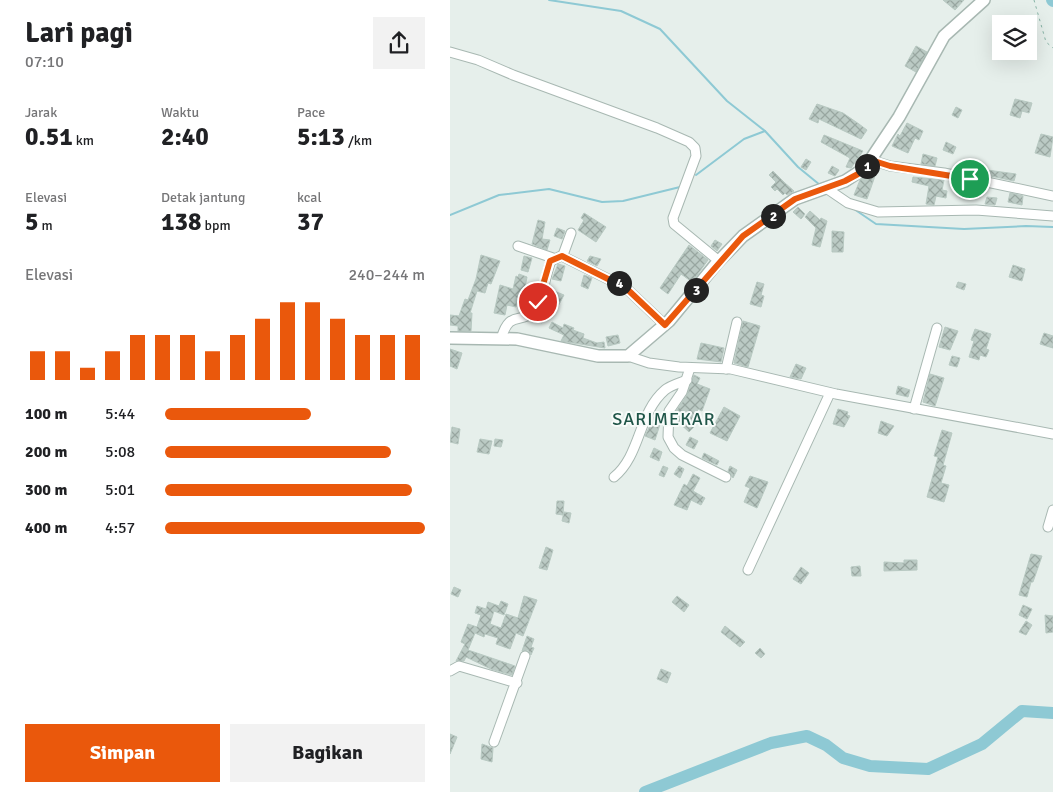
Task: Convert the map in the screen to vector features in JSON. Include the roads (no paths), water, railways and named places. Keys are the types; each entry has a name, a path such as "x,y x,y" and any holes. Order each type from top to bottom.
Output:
{"street":[{"path":"628,356 665,325 719,261 743,236 795,199 858,174 871,160 899,117 947,32 984,0"},
{"path":"450,52 478,60 689,142 695,148 696,156 673,218 674,224 719,261"},
{"path":"871,160 890,166 928,170 1053,196"},
{"path":"826,188 848,203 878,212 976,210 1053,216"},
{"path":"501,339 506,326 511,320 528,316 537,305 557,257 571,233"},
{"path":"518,246 557,257 626,288 665,325"},
{"path":"726,368 737,322"},
{"path":"914,409 936,328"},
{"path":"450,338 533,341 598,356 628,356 649,363 690,368 726,368 830,393 1053,434"},
{"path":"690,368 682,392 669,411 668,430 670,443 682,455 726,477"},
{"path":"614,477 628,462 647,417 658,398 668,388 687,380"},
{"path":"748,570 830,393"},
{"path":"1048,527 1053,510"},
{"path":"494,742 526,656"},
{"path":"450,671 459,666 517,683"}],"waterway":[{"path":"549,0 621,11 660,29 727,101 765,131 798,167 820,185"},
{"path":"696,175 744,139 765,131"},
{"path":"450,215 499,195 549,189 602,202 623,201 680,187"},
{"path":"854,209 876,224 964,229 1026,226 1053,227"},
{"path":"645,792 771,743 807,736 826,745 843,758 870,766 928,769 982,744 1022,711 1053,713"}],"district":[{"name":"SARIMEKAR","path":"664,419"}]}
